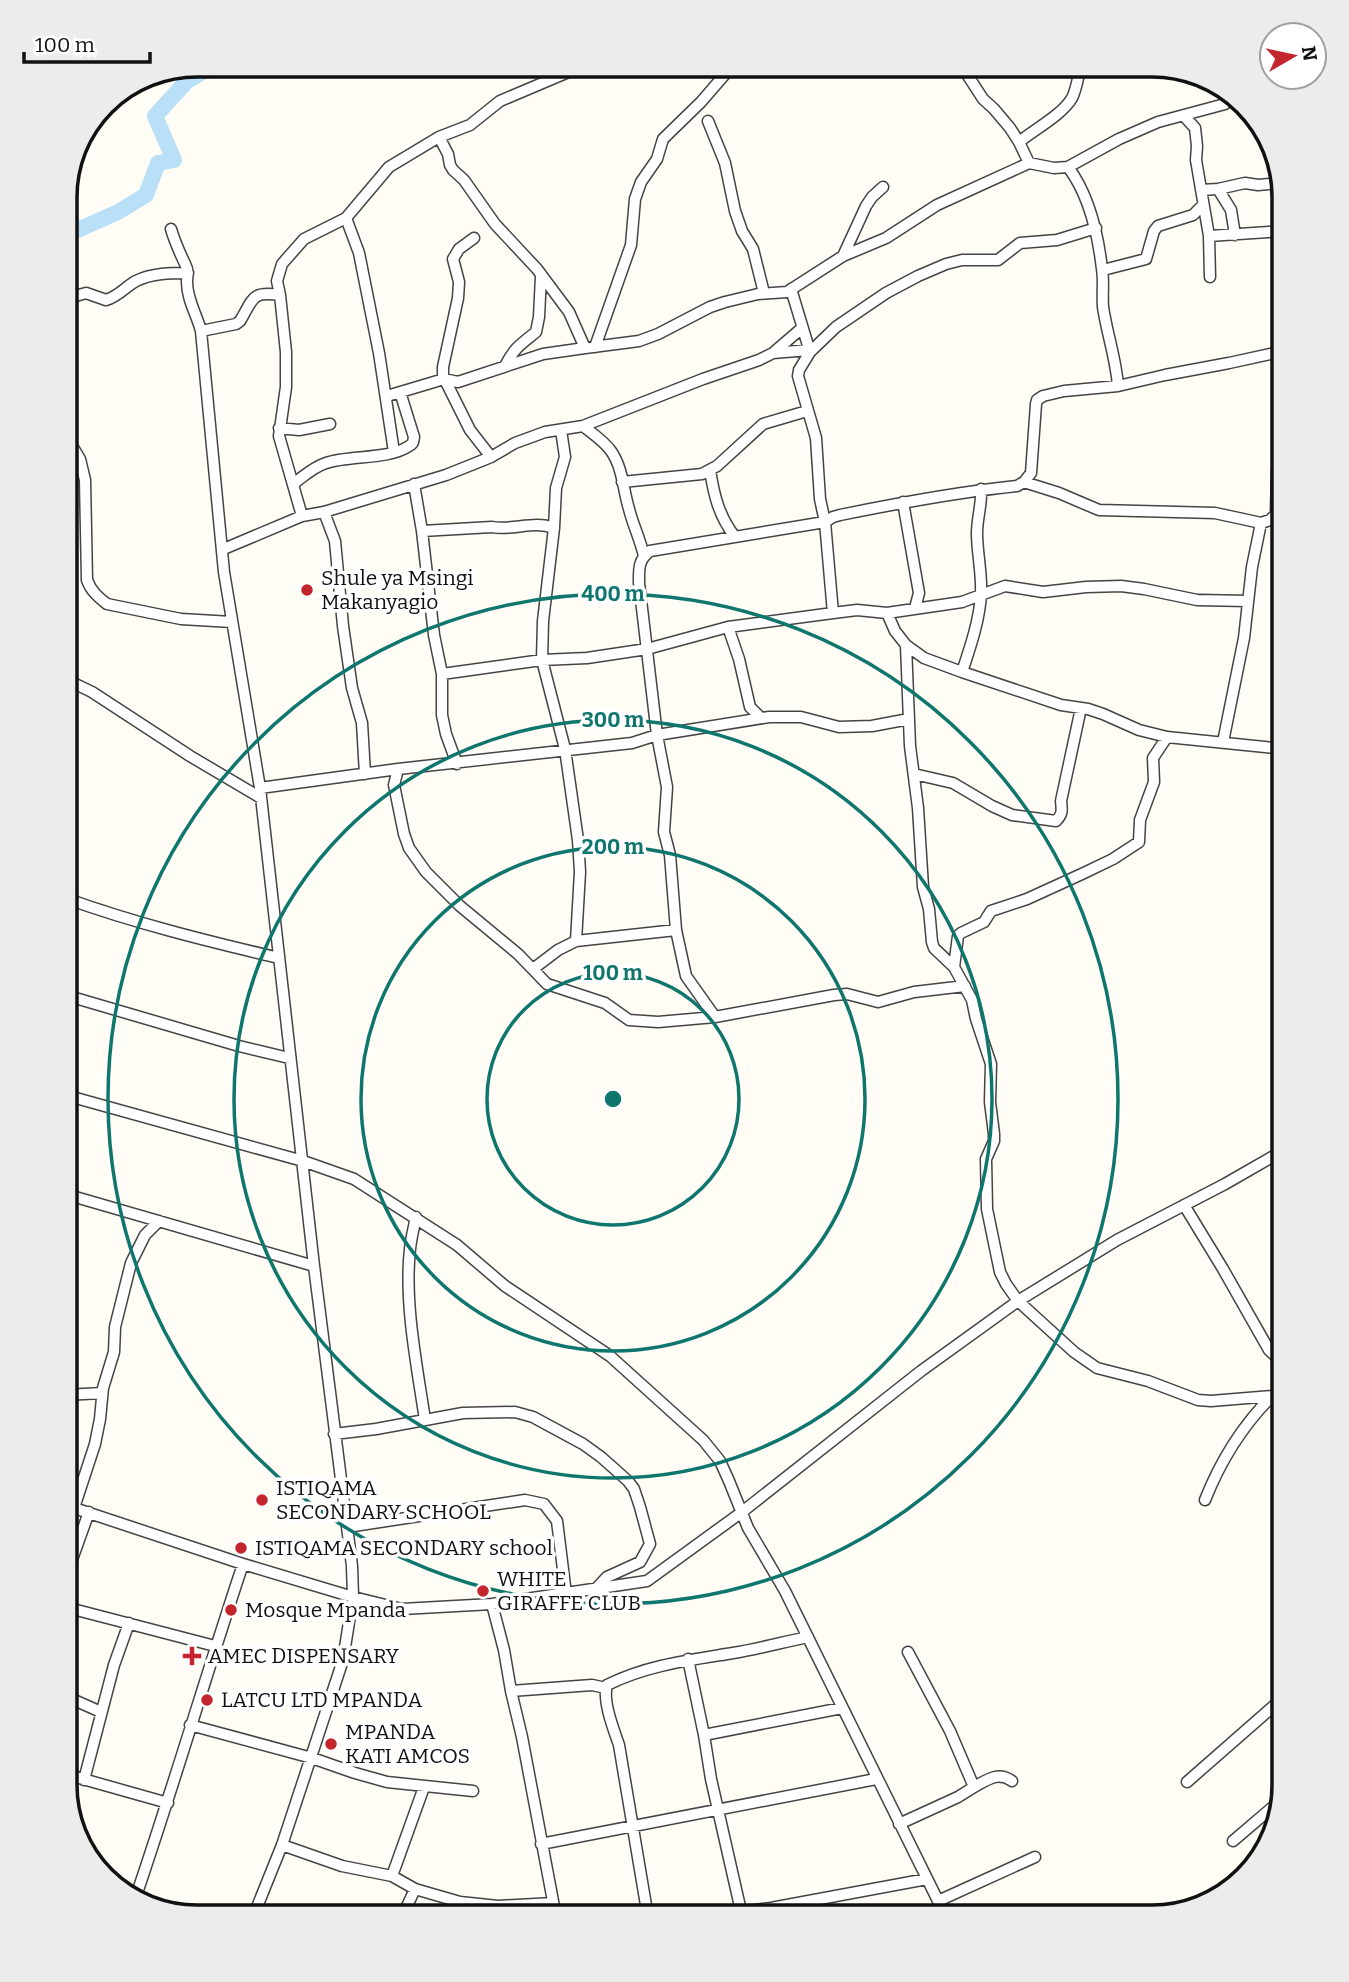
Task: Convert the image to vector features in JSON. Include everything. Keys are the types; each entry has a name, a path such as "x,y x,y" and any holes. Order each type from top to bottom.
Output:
{"street":[{"path":"302,516 279,436 286,387 286,352 277,275 282,264 304,239 346,218 389,167 439,137 470,125 500,101 557,77"},
{"path":"590,348 631,246 635,199 641,182 657,159 663,139 723,77"},
{"path":"969,77 983,99 1003,119 1029,163"},
{"path":"1019,142 1062,110 1073,95 1078,77"},
{"path":"387,396 444,379 458,382 543,354 639,341 710,307 764,293 782,293 843,256 886,238 937,205 1029,163 1054,168 1068,167 1119,139 1158,122 1226,103"},
{"path":"1184,116 1195,128 1196,160 1209,236 1210,277"},
{"path":"708,121 725,163 735,211 753,249 764,293"},
{"path":"439,137 453,170 464,180 495,224 521,251 569,312 590,348"},
{"path":"1068,167 1078,180 1096,228 1102,270 1103,307 1115,358 1118,386"},
{"path":"1201,190 1245,183 1271,184"},
{"path":"843,256 866,206 883,187"},
{"path":"1218,189 1231,210 1235,235"},
{"path":"1102,270 1146,259 1158,226 1193,215 1203,205"},
{"path":"346,218 359,253 387,396 394,452"},
{"path":"833,613 816,438 798,376 809,351 836,327 887,293 946,264 962,260 994,261 1020,243 1057,240 1096,228"},
{"path":"171,229 177,250 187,267 190,304 201,331 223,572 261,793 289,1058 352,1566 353,1597 343,1660 282,1845 258,1905"},
{"path":"1209,236 1272,233"},
{"path":"474,238 459,248 453,259 459,282 458,298 443,367 444,379 470,430 491,457"},
{"path":"77,296 86,293 106,300 122,293 137,281 162,273 188,273"},
{"path":"505,366 512,352 536,332 541,276"},
{"path":"792,289 809,351"},
{"path":"201,331 236,324 259,294 280,295"},
{"path":"773,353 802,328"},
{"path":"226,548 302,516 324,512 446,475 544,432 583,426 773,353 809,351"},
{"path":"715,1017 686,976 676,930 670,855 664,832 667,787 657,736 639,583 639,564 644,556 650,551 825,522 832,517 903,502 1017,486 1031,473 1037,400 1043,396 1064,391 1118,386 1272,353"},
{"path":"293,484 329,461 394,452 409,446 414,437 400,392"},
{"path":"622,482 702,474 728,457 763,424 807,411"},
{"path":"279,428 299,430 330,424"},
{"path":"583,426 607,445 618,465 644,556"},
{"path":"561,430 565,457 556,488 543,621 542,660 565,750 578,840 580,872 576,941"},
{"path":"77,454 85,480 88,580 98,597 107,604 181,619 232,622"},
{"path":"710,470 718,508 735,537"},
{"path":"1024,482 1099,510 1215,513 1272,522"},
{"path":"414,484 434,635 442,674 442,715 457,764"},
{"path":"962,672 971,647 981,596 977,535 981,489"},
{"path":"903,502 919,593 915,608"},
{"path":"324,512 335,541 352,688 362,723 365,774"},
{"path":"1223,742 1244,638 1248,601 1266,522 1272,517"},
{"path":"422,531 539,524 554,528"},
{"path":"712,540 726,524"},
{"path":"442,674 647,649 728,627 857,610 887,613 962,602 1005,586 1043,592 1121,586 1197,600 1248,601"},
{"path":"887,613 895,631 906,645 924,658 962,672 1061,705 1103,714 1139,730 1167,737 1272,748"},
{"path":"728,627 750,707 761,718"},
{"path":"906,645 910,746 918,808 923,887 929,909 932,943 954,967 972,1000 991,1064 990,1102 994,1134 986,1159 987,1209 1000,1272 1018,1301 1074,1352 1097,1367 1148,1381 1198,1400 1272,1396"},
{"path":"77,685 190,756 261,793 398,769 632,743 657,736 761,718 795,716 839,727 872,726 909,719"},
{"path":"914,774 953,783 1012,815 1056,821 1062,811 1063,790 1081,708"},
{"path":"954,967 958,936 984,922 990,911 1027,899 1084,873 1114,859 1139,842 1140,820 1153,782 1153,758 1167,737"},
{"path":"398,769 394,785 404,834 409,848 426,872 460,906 518,954 547,984 605,1003 629,1020 659,1022 715,1017 834,995 878,1002 914,992 965,986"},
{"path":"77,902 279,958"},
{"path":"533,969 558,950 576,941 676,930"},
{"path":"77,999 289,1058"},
{"path":"77,1098 303,1161 354,1179 457,1245 505,1286 610,1356 703,1440 719,1461 748,1528 785,1591 940,1905"},
{"path":"77,1509 243,1564 402,1609 492,1604 647,1581 742,1512 878,1404 1018,1301 1117,1240 1272,1159"},
{"path":"77,1197 314,1266"},
{"path":"1184,1205 1272,1353"},
{"path":"416,1217 410,1248 409,1286 425,1420"},
{"path":"77,1487 94,1444 106,1372 114,1352 115,1327 131,1263 145,1235 159,1221"},
{"path":"77,1393 102,1393"},
{"path":"1205,1500 1212,1481 1241,1433 1272,1396"},
{"path":"334,1434 463,1413 516,1412 533,1417 583,1444 601,1457 634,1489 649,1547 640,1562 607,1577 595,1590"},
{"path":"347,1527 525,1500 539,1502 548,1508 557,1521 566,1594"},
{"path":"77,1546 89,1512"},
{"path":"138,1890 243,1564"},
{"path":"492,1604 533,1788 553,1903 516,1905"},
{"path":"77,1610 215,1646"},
{"path":"84,1780 101,1712 129,1623"},
{"path":"606,1688 613,1682 637,1672 688,1659 734,1653 808,1637"},
{"path":"908,1651 950,1731 974,1787"},
{"path":"688,1659 740,1905"},
{"path":"511,1691 592,1685 606,1688"},
{"path":"606,1688 612,1723 620,1745 646,1905"},
{"path":"77,1701 101,1712"},
{"path":"704,1735 842,1708"},
{"path":"1187,1782 1272,1708"},
{"path":"190,1726 312,1758 376,1779 473,1791"},
{"path":"898,1824 958,1797 995,1776 1005,1776 1012,1780"},
{"path":"77,1778 168,1803"},
{"path":"541,1844 876,1779"},
{"path":"392,1876 425,1787"},
{"path":"1233,1841 1269,1809"},
{"path":"282,1845 342,1866 392,1876 415,1889 460,1902 488,1905"},
{"path":"938,1901 1035,1857"},
{"path":"805,1905 927,1879"},
{"path":"408,1905 415,1889"}],"waterway":[{"path":"77,230 118,212 146,195 158,163 174,160 155,116 186,82 194,77"}],"place":[{"name":"Shule ya Msingi Makanyagio","path":"307,590"},
{"name":"ISTIQAMA SECONDARY SCHOOL","path":"262,1500"},
{"name":"ISTIQAMA SECONDARY school","path":"241,1548"},
{"name":"WHITE GIRAFFE CLUB","path":"483,1591"},
{"name":"Mosque Mpanda","path":"231,1610"},
{"name":"AMEC DISPENSARY","path":"192,1656"},
{"name":"LATCU LTD MPANDA","path":"207,1700"},
{"name":"MPANDA KATI AMCOS","path":"331,1744"}]}
